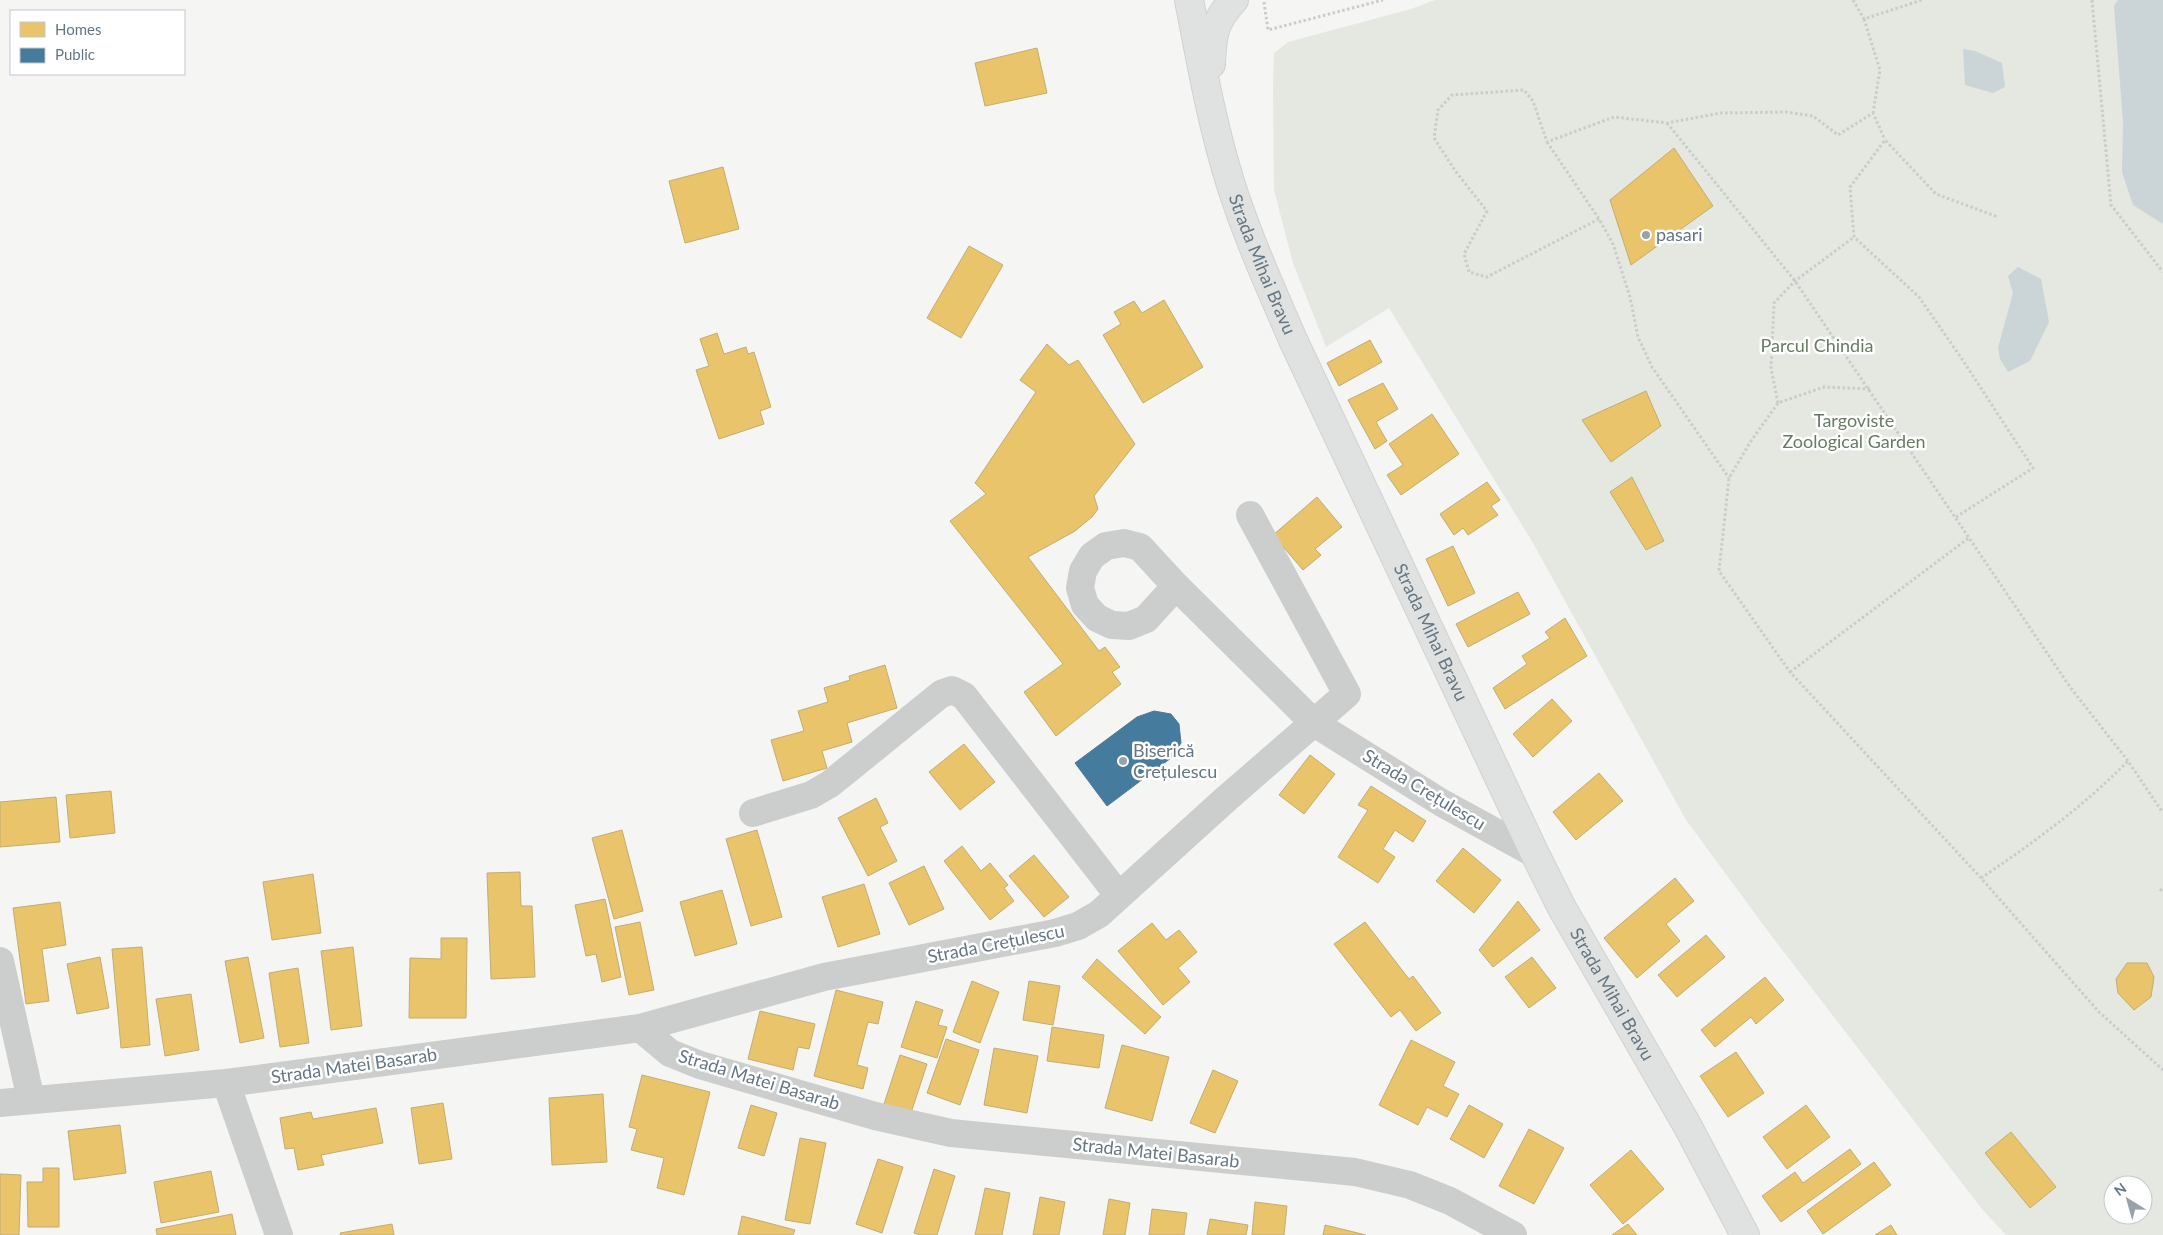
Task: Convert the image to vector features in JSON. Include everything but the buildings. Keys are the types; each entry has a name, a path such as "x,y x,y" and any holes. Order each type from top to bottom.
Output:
{"main road":[{"name":"Strada Mihai Bravu","path":"1192,0 1210,108 1240,213 1293,340 1562,908 1677,1108 1745,1235"},
{"path":"1210,108 1214,29 1225,10 1234,0"}],"street":[{"name":"Strada Crețulescu","path":"640,1028 824,977 1055,933 1078,926 1099,914 1347,694 1250,515"},
{"path":"1176,586 1314,723"},
{"path":"753,813 810,795 830,784 941,694 952,690 964,696 1119,896"},
{"name":"Strada Crețulescu","path":"1314,723 1442,803 1535,854"},
{"path":"0,961 31,1100"},
{"name":"Strada Matei Basarab","path":"0,1103 226,1083 640,1028 670,1053 700,1065 875,1116 951,1133 1354,1172 1418,1188 1450,1201 1513,1235"},
{"path":"226,1083 279,1235"}],"path":[{"path":"1263,0 1268,30 1383,0"},
{"path":"1853,0 1864,19 1880,70 1873,112 1884,140 1936,194 1998,216"},
{"path":"1864,19 1922,0"},
{"path":"2092,0 2111,205 2162,269"},
{"path":"1599,218 1487,277 1468,272 1464,254 1487,211 1456,172 1434,138 1438,110 1452,95 1524,90 1533,101 1547,142 1599,218 1613,244 1630,297 1638,337 1652,367 1729,478"},
{"path":"1547,142 1614,117 1667,123 1721,113 1786,112 1813,116 1838,135 1873,112"},
{"path":"1667,123 1796,281 2070,686 2128,761 2163,813"},
{"path":"1884,140 1850,187 1854,237 1919,298 1962,359 2033,468 1956,517"},
{"path":"1778,403 1772,368 1774,302 1796,281 1854,237"},
{"path":"1870,389 1824,387 1778,403 1751,441 1729,478 1719,571 1790,672 1981,878 2099,1012 2163,1070"},
{"path":"1790,672 1970,538"},
{"path":"1981,878 2016,855 2098,791 2128,761"}],"green space":[{"name":"Targoviste Zoological Garden","path":"1435,0 2163,0 2163,1235 2006,1235 1982,1209 1773,938 1686,820 1533,543 1389,308 1326,347 1293,263 1274,190 1274,53 1288,42 1411,9"}],"shaded area":[{"path":"2118,0 2163,0 2163,224 2133,205 2122,172 2123,122 2114,6"},
{"path":"1963,49 1975,51 2002,63 2005,87 1993,93 1965,85"},
{"path":"2018,267 2041,279 2049,322 2030,361 2008,372 2000,359 1998,348 2013,293 2008,276"}],"place":[{"name":"pasari","path":"1646,235"},
{"name":"Biserică Crețulescu","path":"1123,761"}],"park label":[{"name":"Parcul Chindia","path":"1817,346"}]}
